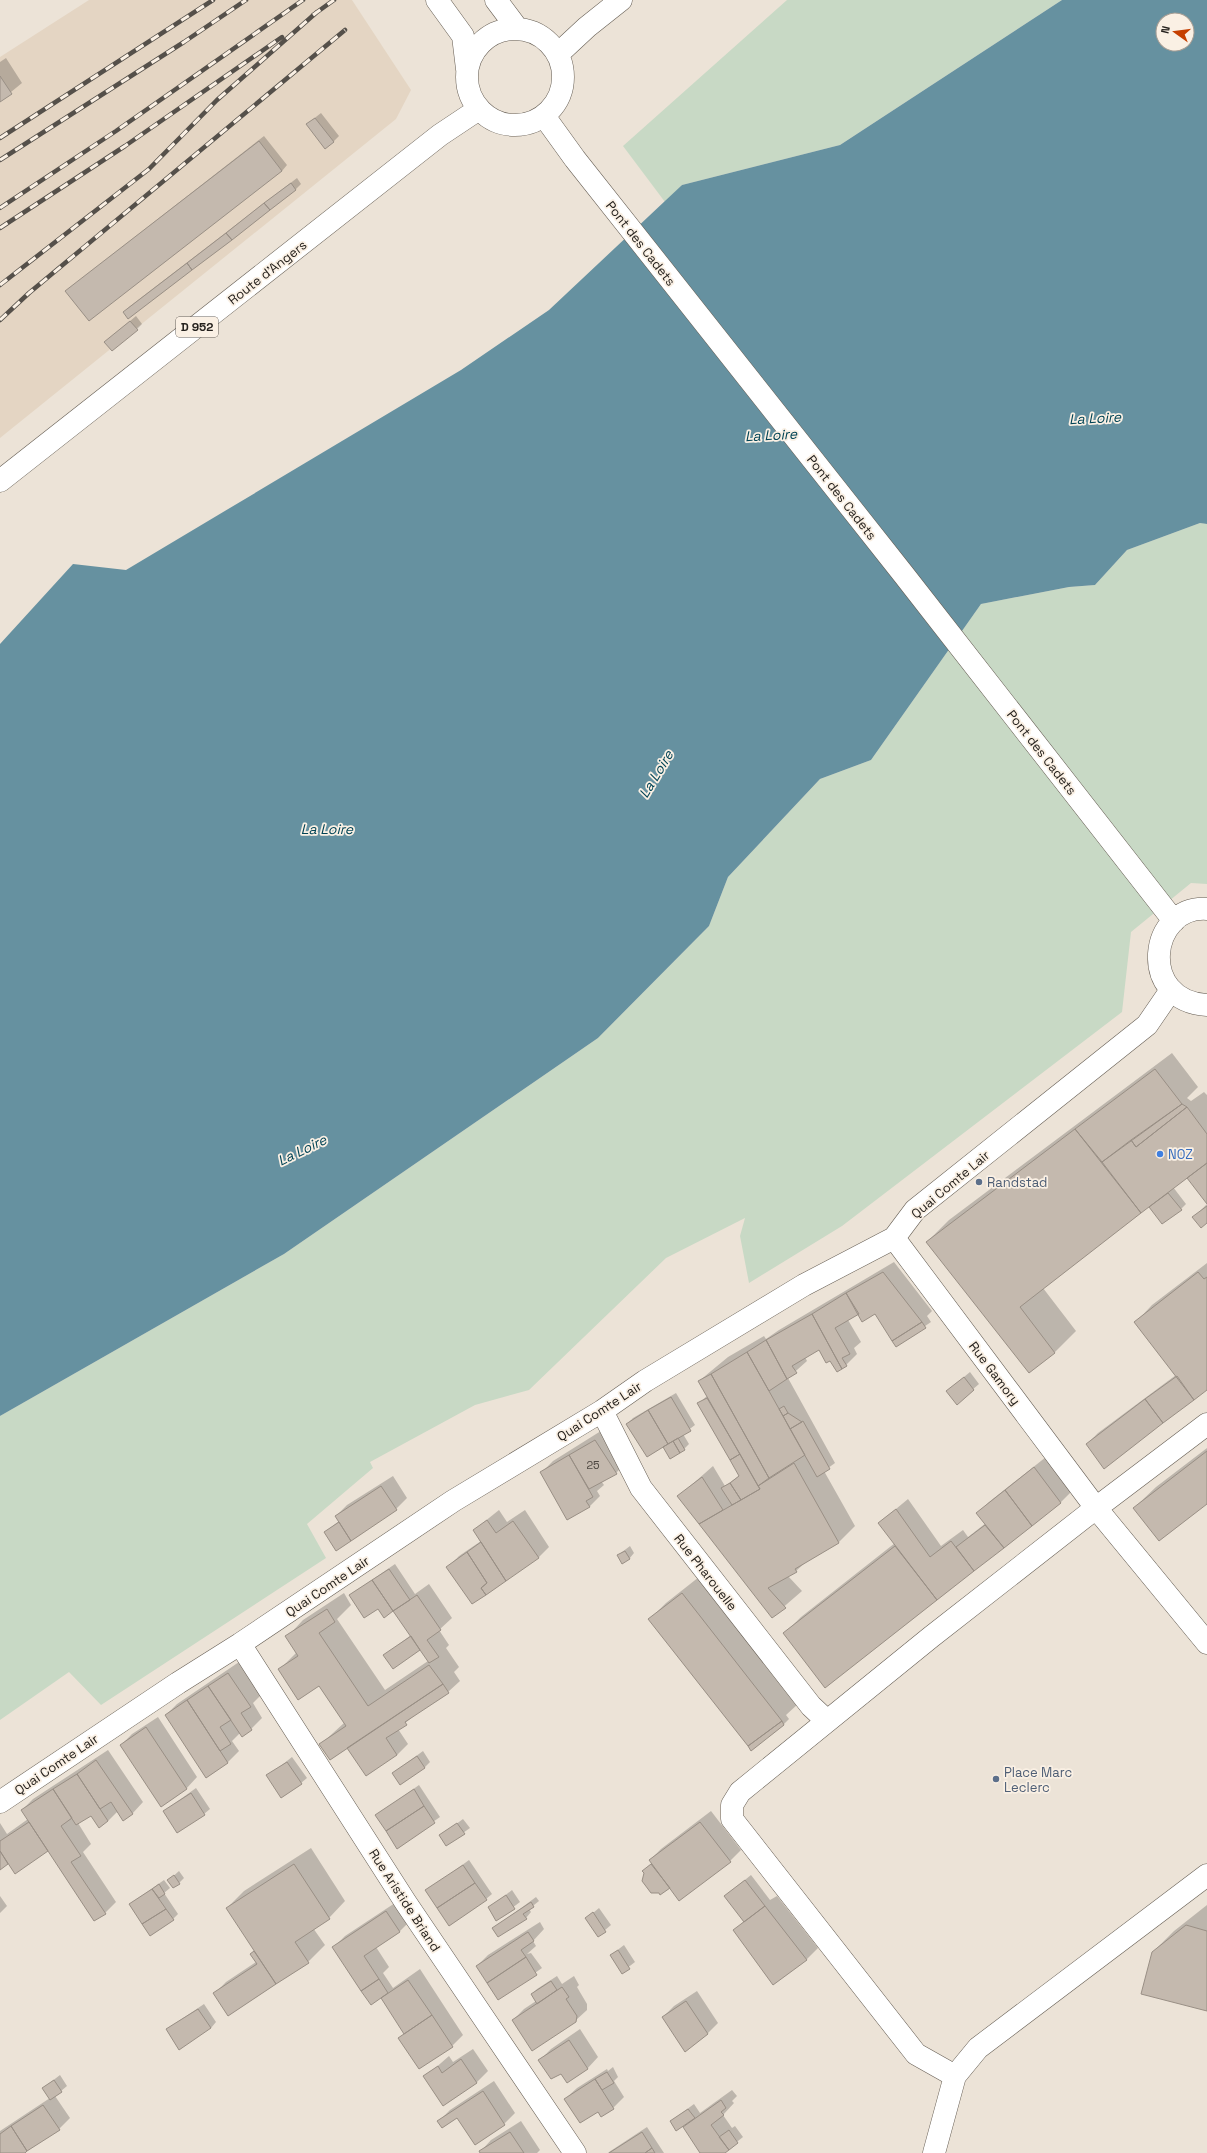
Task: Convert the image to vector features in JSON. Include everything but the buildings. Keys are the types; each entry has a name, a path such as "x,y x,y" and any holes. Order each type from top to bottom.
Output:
{"street":[{"path":"437,0 463,36 467,83 471,97 479,109 490,118 503,124 517,126 532,123 544,116 554,106 561,94 564,80 563,67 558,54 551,44 530,30 517,28 503,30 490,35 480,44 472,55 467,69"},
{"path":"496,0 517,28"},
{"path":"558,54 587,27 621,0"},
{"name":"Route d'Angers","path":"0,481 440,135 479,109"},
{"name":"Pont des Cadets","path":"544,116 575,159 904,575 1174,921"},
{"path":"1207,909 1187,913 1174,921 1164,933 1159,947 1158,962 1162,977 1171,990 1183,999 1197,1004 1207,1005"},
{"name":"Quai Comte Lair","path":"0,1802 178,1683 240,1644 453,1501 602,1411 645,1381 804,1285 894,1238 915,1210 1146,1025 1171,990"},
{"name":"Rue Gamory","path":"894,1238 1096,1508"},
{"name":"Rue Pharouelle","path":"602,1411 641,1488 812,1706 827,1721"},
{"path":"956,2076 916,2054 732,1819 732,1805 740,1792 931,1637 1096,1508 1207,1424"},
{"path":"1096,1508 1207,1643"},
{"name":"Rue Aristide Briand","path":"240,1644 406,1903 575,2153"},
{"path":"934,2153 956,2076 978,2048 1207,1875"}],"shaded area":[{"path":"89,0 352,0 411,90 396,119 0,438 0,57"}],"green space":[{"path":"787,0 1062,0 840,145 682,185 665,202 623,146"},
{"path":"1200,523 1207,524 1207,884 1191,883 1131,932 1122,1012 842,1226 749,1283 740,1236 745,1218 666,1258 529,1390 475,1405 370,1462 373,1468 307,1524 326,1558 101,1705 69,1672 0,1720 0,1416 284,1254 598,1038 709,926 728,877 820,779 871,760 981,604 1069,587 1095,585 1127,550"}],"water":[{"name":"La Loire","path":"1062,0 1207,0 1207,524 1200,523 1127,550 1095,585 1069,587 981,604 871,760 820,779 728,877 709,926 598,1038 284,1254 0,1416 0,644 73,564 126,570 461,370 549,310 682,185 840,145"}],"railway":[{"path":"0,138 213,0"},
{"path":"0,160 184,42 246,0"},
{"path":"0,208 116,131 303,0"},
{"path":"313,15 334,0"},
{"path":"0,285 149,169 217,100 317,12"},
{"path":"0,320 29,293 345,30"},
{"path":"0,228 125,146 282,37"}],"place":[{"name":"NOZ","path":"1160,1154"},
{"name":"Randstad","path":"979,1182"},
{"name":"Place Marc Leclerc","path":"996,1779"}]}
